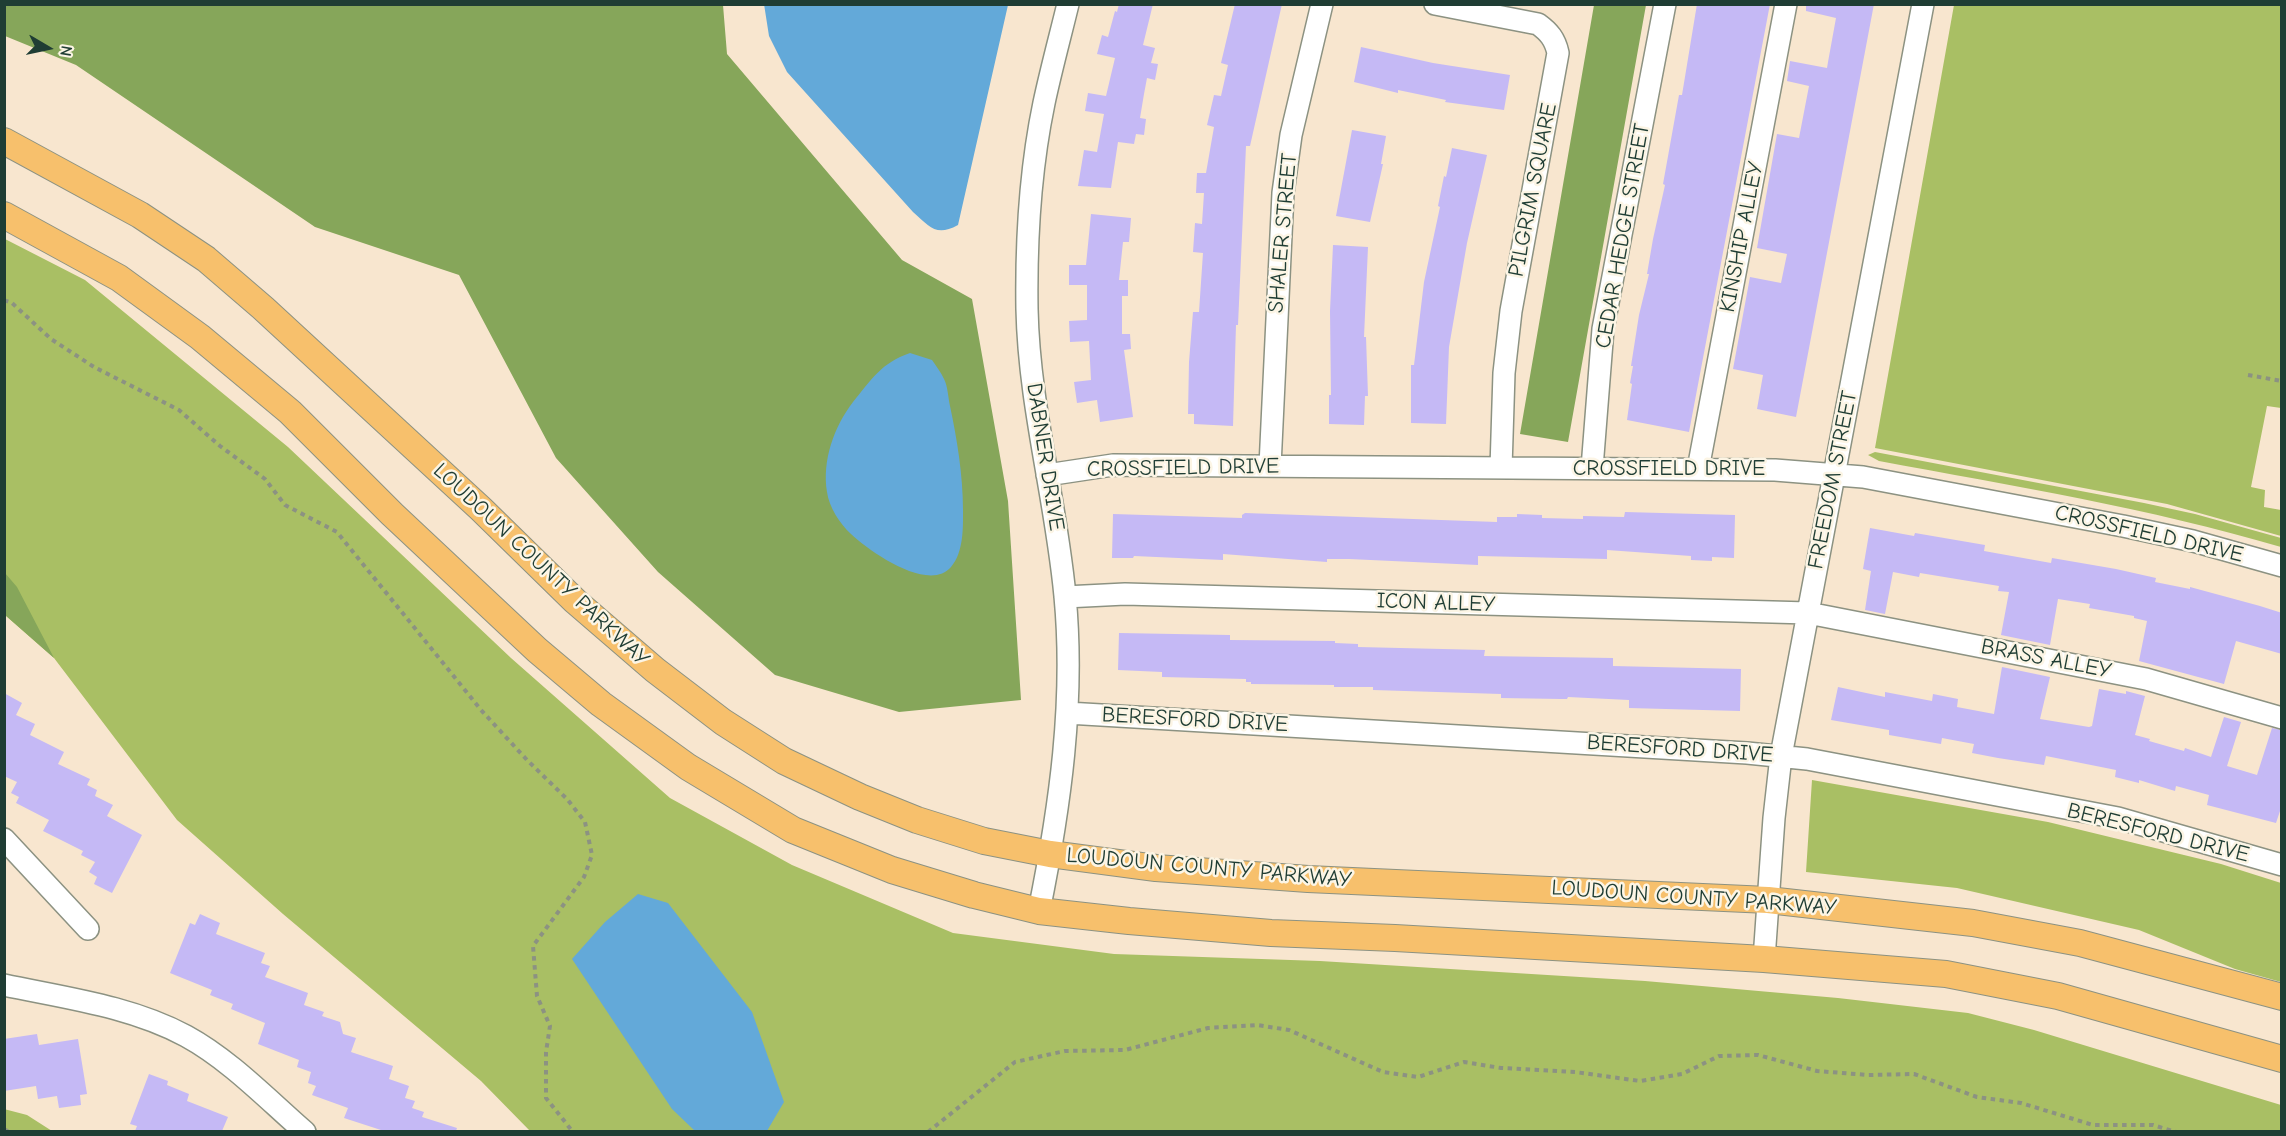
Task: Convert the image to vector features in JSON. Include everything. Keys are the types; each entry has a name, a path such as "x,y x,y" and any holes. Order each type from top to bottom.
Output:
{"main road":[{"name":"LOUDOUN COUNTY PARKWAY","path":"4,141 140,215 206,259 263,308 456,485 575,601 655,670 723,722 784,761 860,797 907,816 984,841 1050,854 1156,868 1308,879 1768,900 1973,923 2080,943 2282,997"},
{"path":"4,214 119,278 200,337 290,412 392,514 537,650 601,704 688,767 794,830 892,870 974,895 1039,911 1129,921 1271,933 1764,959 1946,974 2058,996 2282,1059"}],"street":[{"name":"DABNER DRIVE","path":"1039,911 1061,785 1067,713 1068,642 1059,547 1031,373 1027,309 1028,231 1032,179 1044,104 1068,4"},
{"name":"SHALER STREET","path":"1270,466 1283,193 1292,135 1322,4"},
{"name":"PILGRIM SQUARE","path":"1435,4 1538,24 1549,32 1556,42 1558,52 1511,311 1504,373 1501,468"},
{"name":"CEDAR HEDGE STREET","path":"1592,468 1603,329 1665,4"},
{"name":"KINSHIP ALLEY","path":"1698,469 1786,4"},
{"name":"FREEDOM STREET","path":"1764,959 1774,818 1781,756 1923,4"},
{"name":"CROSSFIELD DRIVE","path":"1047,475 1113,465 1698,469 1834,473 2123,526 2193,541 2282,566"},
{"name":"ICON ALLEY","path":"1065,597 1125,594 1808,613"},
{"name":"BRASS ALLEY","path":"1808,613 2146,679 2282,718"},
{"name":"BERESFORD DRIVE","path":"1067,713 1808,759 2118,818 2282,865"},
{"path":"4,839 88,929"},
{"path":"4,985 120,1010 155,1021 187,1037 218,1057 304,1131"}],"path":[{"path":"4,300 12,303 51,339 94,367 179,410 220,446 265,479 285,506 337,532 482,710 527,760 567,799 585,822 592,855 584,877 533,946 537,996 550,1026 546,1052 546,1098 573,1131"},
{"path":"2248,375 2282,381"},
{"path":"928,1131 1015,1062 1065,1051 1125,1050 1208,1028 1257,1025 1289,1030 1383,1071 1418,1077 1464,1062 1501,1068 1575,1072 1640,1081 1682,1074 1719,1056 1758,1055 1816,1071 1868,1075 1914,1074 1977,1096 2021,1103 2093,1125 2153,1125 2176,1131"},
{"path":"4,1129 9,1131"}],"green space":[{"path":"4,5 723,5 727,54 902,260 972,299 1008,501 1021,700 899,712 775,675 658,572 556,458 459,275 315,227 76,65 5,36"},
{"path":"1594,5 1646,5 1568,442 1520,434"},
{"path":"1954,5 2281,5 2281,408 2267,406 2251,487 2265,490 2264,507 2281,510 2281,536 2167,504 1875,448"},
{"path":"5,239 85,280 288,447 511,658 670,798 792,865 953,933 1114,954 1320,961 1645,981 1838,998 1968,1013 2034,1030 2281,1105 2281,1131 530,1131 481,1081 283,914 177,820 54,658 5,615"},
{"path":"1875,452 2195,514 2281,538 2281,547 2131,509 1879,461 1868,455"},
{"path":"5,573 17,587 54,658 5,615"},
{"path":"1812,780 2048,822 2221,864 2281,883 2281,982 2235,969 2139,930 1957,888 1806,872"},
{"path":"4,1109 27,1115 52,1131 5,1131"}],"water":[{"path":"764,4 1008,5 958,225 950,229 939,230 924,222 787,72 769,36"},
{"path":"910,353 932,360 941,374 947,389 957,444 962,484 963,532 961,547 955,561 941,574 915,573 885,559 851,534 839,520 828,498 826,468 831,444 840,422 853,402 884,367"},
{"path":"638,894 668,903 752,1012 784,1102 767,1131 695,1131 672,1109 572,959 605,922"}],"building":[{"path":"1119,4 1153,4 1143,45 1155,48 1151,63 1158,64 1155,80 1147,78 1140,118 1146,119 1144,135 1136,134 1134,144 1118,142 1111,188 1078,186 1084,150 1097,152 1104,114 1085,111 1088,93 1106,96 1115,58 1097,54 1102,35 1108,37"},
{"path":"1235,4 1282,4 1250,146 1246,146 1233,426 1194,424 1194,414 1188,414 1193,312 1199,312 1203,253 1193,252 1195,223 1202,224 1204,193 1196,193 1197,173 1206,173 1214,127 1207,125 1214,95 1221,96 1228,65 1221,63"},
{"path":"1697,4 1770,4 1689,432 1627,420 1632,384 1630,383 1633,366 1631,366 1639,315 1649,274 1647,274 1653,239 1665,185 1663,184 1679,95 1682,95"},
{"path":"1806,4 1874,4 1796,417 1757,409 1763,375 1733,369 1750,277 1781,283 1787,254 1757,248 1777,134 1799,138 1809,86 1787,81 1790,61 1827,68 1836,18 1806,11"},
{"path":"1361,47 1433,63 1510,75 1504,110 1445,102 1446,100 1398,90 1398,93 1354,82"},
{"path":"1352,130 1386,136 1381,164 1383,164 1370,222 1336,216"},
{"path":"1452,148 1487,155 1467,243 1449,347 1446,424 1411,423 1411,365 1414,365 1424,282 1440,207 1438,206"},
{"path":"1091,214 1131,218 1129,242 1123,242 1119,280 1128,280 1128,296 1122,296 1122,334 1130,334 1131,349 1124,350 1133,417 1100,422 1097,400 1077,403 1074,382 1091,380 1089,341 1070,342 1069,321 1087,320 1087,285 1069,285 1069,265 1086,265"},
{"path":"1333,245 1368,247 1364,337 1366,337 1368,396 1365,396 1364,425 1329,424"},
{"path":"1625,512 1735,515 1734,558 1712,557 1712,561 1691,560 1691,556 1607,550 1607,559 1478,556 1478,565 1349,559 1327,559 1327,562 1223,554 1223,560 1134,556 1133,558 1112,558 1113,514 1242,518 1245,513 1497,522 1497,517 1517,517 1517,514 1542,515 1542,518 1583,519 1583,516 1624,517"},
{"path":"1870,528 1985,545 1984,551 2051,563 2052,558 2116,569 2156,578 2155,582 2190,589 2190,587 2260,606 2282,613 2282,654 2236,641 2224,684 2139,661 2147,621 2134,618 2134,616 2089,608 2090,604 2058,599 2050,645 2001,635 2009,592 1998,591 1999,586 1920,573 1919,577 1893,572 1885,614 1865,610 1871,571 1863,569"},
{"path":"1119,633 1230,635 1230,640 1335,641 1335,643 1358,644 1358,647 1485,650 1484,656 1613,658 1613,666 1741,669 1740,711 1629,708 1629,700 1568,697 1567,699 1501,698 1501,694 1373,690 1373,687 1334,687 1334,685 1251,684 1251,682 1246,682 1246,679 1162,677 1162,672 1118,670"},
{"path":"2002,667 2050,677 2040,719 2089,727 2092,726 2099,689 2126,694 2126,691 2145,696 2135,735 2150,739 2149,741 2184,751 2185,748 2211,757 2224,717 2241,722 2227,766 2257,775 2272,728 2282,730 2282,805 2276,823 2207,805 2209,795 2176,786 2175,791 2139,780 2139,783 2115,777 2116,770 2046,756 2044,765 1998,758 1972,753 1974,744 1942,738 1941,744 1889,735 1889,730 1831,720 1838,687 1885,697 1885,692 1932,701 1933,694 1958,699 1957,707 1994,714"},
{"path":"4,693 22,703 16,715 35,724 30,735 64,752 58,764 90,779 87,785 97,790 95,796 113,805 107,816 142,835 112,893 94,884 97,877 89,872 95,862 81,855 83,851 43,831 49,820 16,803 19,797 11,793 17,782 4,776"},
{"path":"200,914 220,923 216,934 265,953 261,963 270,966 265,977 308,993 304,1005 324,1012 322,1016 340,1022 343,1034 356,1038 351,1052 393,1066 389,1079 409,1086 405,1098 415,1101 412,1108 424,1112 422,1117 457,1128 456,1131 384,1131 344,1118 348,1108 312,1095 316,1086 308,1083 311,1072 297,1067 299,1060 258,1044 265,1023 231,1009 233,1004 210,995 212,990 170,973 190,923 195,925"},
{"path":"37,1034 39,1045 78,1039 87,1094 80,1095 81,1105 59,1108 57,1096 38,1099 36,1086 4,1091 4,1039"},
{"path":"149,1074 168,1081 167,1085 189,1094 187,1101 228,1117 222,1131 135,1131 137,1126 130,1124"}]}
